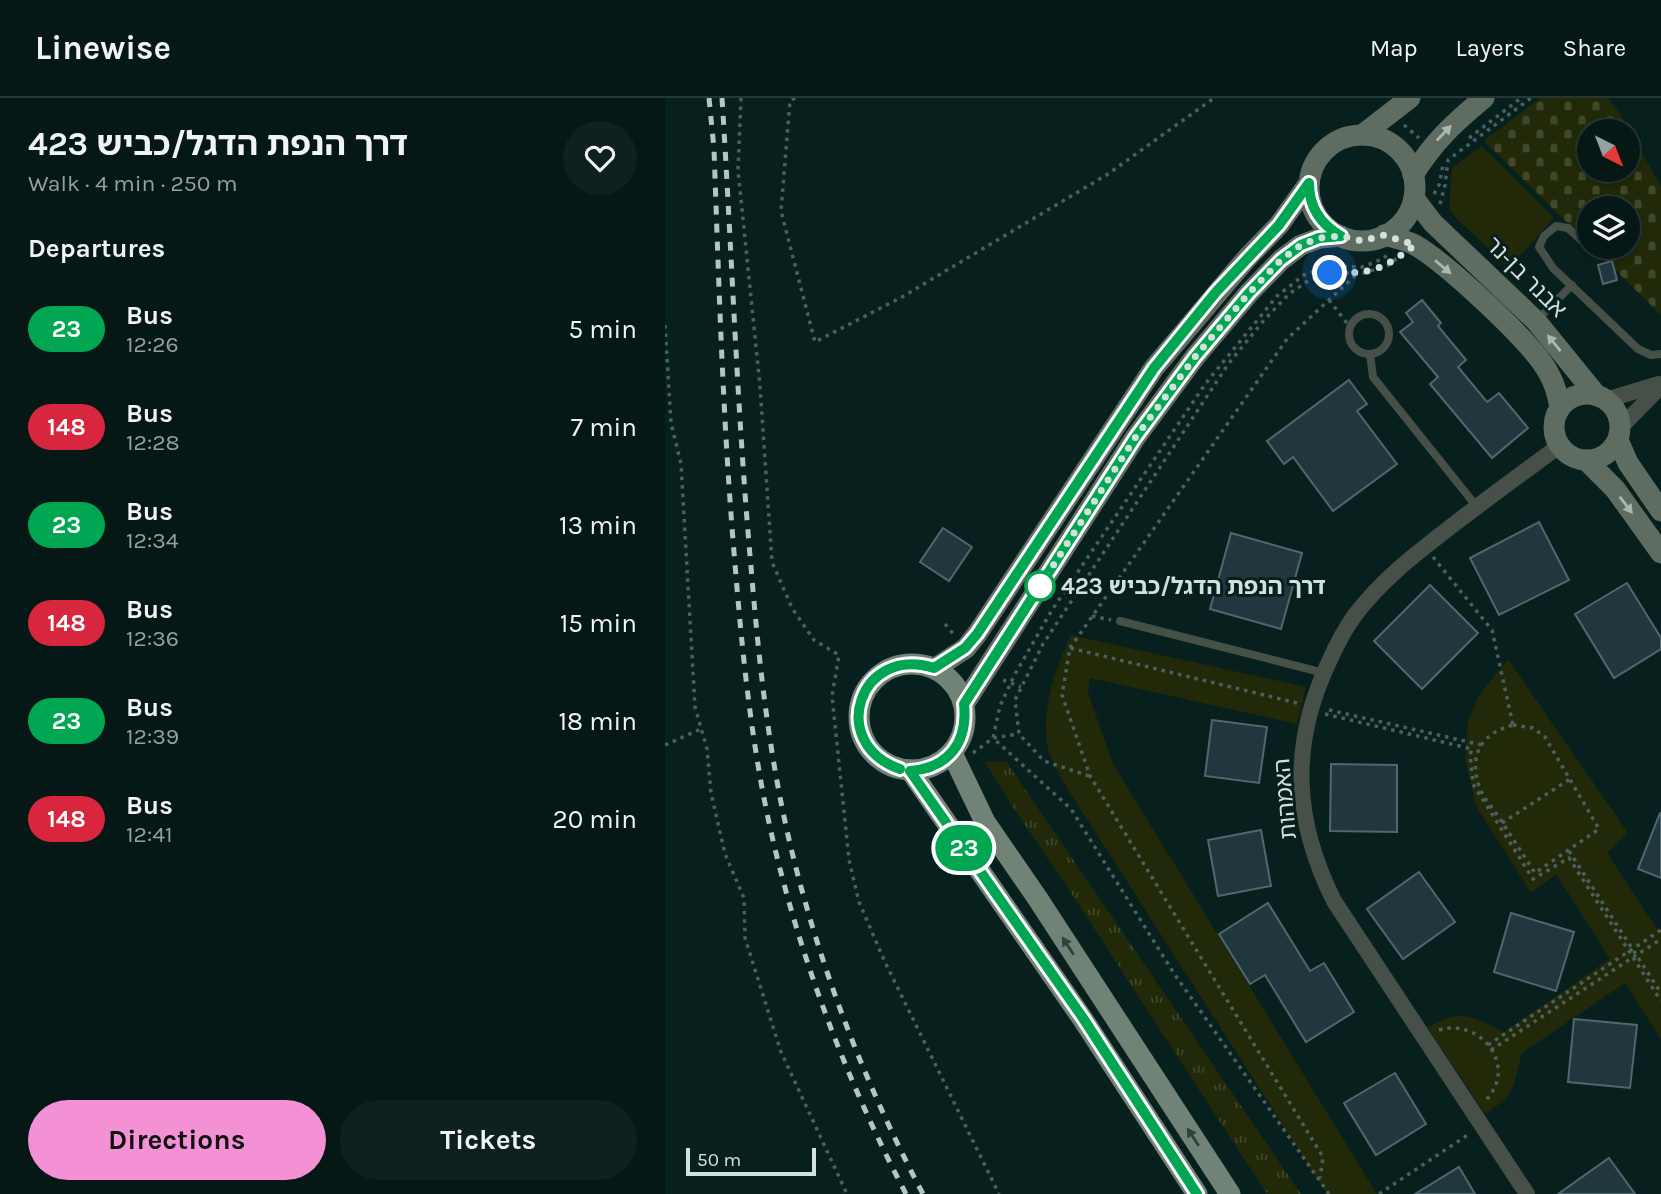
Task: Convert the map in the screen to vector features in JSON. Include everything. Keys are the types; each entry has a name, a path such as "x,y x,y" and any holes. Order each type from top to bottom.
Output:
{"main road":[{"path":"1362,135 1409,98"},
{"path":"1413,175 1430,148 1451,125 1484,98"},
{"path":"964,704 1135,438 1195,357 1249,293 1281,260 1301,245 1319,238 1341,236 1363,241 1401,240 1403,220 1424,211 1405,157 1390,143 1362,135 1349,137 1327,149 1312,170 1309,194 1316,215 1323,224 1341,236"},
{"path":"934,668 965,648 977,634 1154,368 1247,258 1279,225 1309,183"},
{"name":"אבנר בן-נר","path":"1424,211 1536,321 1602,398"},
{"name":"אבנר בן-נר","path":"1401,240 1465,285 1519,337 1547,369 1557,390 1560,408"},
{"path":"1619,434 1605,455 1586,460 1571,456 1559,446 1554,427 1560,408 1577,396 1588,394 1602,398 1617,412 1619,434 1628,463 1661,511"},
{"path":"1586,460 1615,489 1661,553"},
{"path":"911,664 934,668 953,683 964,704 964,730 951,753 933,766 910,771 879,760 865,743 858,721 861,700 872,681 889,668 911,664"},
{"path":"951,753 985,822 1230,1194"},
{"path":"910,771 1083,1018 1197,1194"}],"street":[{"path":"1602,398 1661,384"},
{"path":"1619,434 1661,384"},
{"name":"האמהות","path":"1527,1194 1334,901 1313,851 1306,822 1302,758 1310,708 1338,643 1355,615 1378,589 1425,547 1559,446"}],"lane":[{"path":"1577,236 1568,228 1556,226 1544,236 1539,247 1571,285 1638,349 1645,354 1661,354"},
{"path":"1536,321 1571,285"},
{"path":"1377,314 1387,323 1387,343 1377,353 1358,351 1349,334 1350,327 1358,317 1377,314"},
{"path":"1370,354 1373,377 1477,507"},
{"path":"1120,621 1324,673"}],"path":[{"path":"741,98 738,170 759,386 772,562 792,608 814,640 839,655 832,696 849,860 859,902 884,960 999,1194"},
{"path":"795,98 790,101 781,211 815,342 902,297 1108,174 1214,98"},
{"path":"1424,211 1440,185 1444,158 1521,98"},
{"path":"1424,211 1445,185 1448,160 1531,98"},
{"path":"1392,114 1430,148"},
{"path":"1090,776 1044,761 1019,734 1015,700 1043,644 1229,363 1265,319 1289,294 1308,281 1330,273 1359,273 1389,265 1401,240"},
{"path":"1330,1194 1173,972 1071,808 993,738 1000,706 1052,610 1206,383 1277,296 1304,275 1330,266 1362,267 1383,259 1401,240"},
{"path":"1330,1194 1319,1177 1323,1157 1090,776 1062,695 1070,648 1092,616 1287,339 1359,273"},
{"path":"1329,300 1350,327"},
{"path":"665,325 671,423 681,464 695,707 707,749 711,793 725,854 744,898 745,938 777,1040 847,1194"},
{"path":"1425,547 1492,629 1513,725"},
{"path":"1092,616 1120,621"},
{"path":"1070,648 1472,749 1470,755 1473,785 1534,879 1569,858 1661,993"},
{"path":"1310,708 1482,745"},
{"path":"1513,725 1533,728 1545,737 1599,830 1535,873 1479,787 1476,752 1482,745 1497,729 1513,725"},
{"path":"665,745 701,729"},
{"path":"1502,822 1570,779"},
{"path":"1568,850 1630,950"},
{"path":"1490,1048 1661,930"},
{"path":"1490,1048 1661,939"},
{"path":"1634,956 1661,1001"},
{"path":"1423,1036 1443,1028 1455,1028 1472,1034 1496,1056 1500,1074 1497,1087 1472,1110"},
{"path":"1379,1194 1482,1125"}],"green space":[{"path":"1540,98 1608,98 1623,119 1577,119 1577,182 1640,182 1640,150 1661,187 1661,315 1604,259 1640,259 1640,196 1577,196 1577,232 1484,141"},
{"path":"1482,146 1554,218 1509,268 1449,209 1452,168"},
{"path":"1071,635 1306,687 1297,724 1090,678 1088,693 1113,764 1377,1194 1327,1194 1062,780 1048,749 1046,716 1055,674"},
{"path":"1508,659 1628,833 1607,853 1657,929 1661,927 1661,1039 1625,983 1522,1053 1509,1095 1485,1114 1428,1028 1449,1018 1466,1016 1504,1032 1610,959 1556,874 1531,893 1476,806 1465,758 1468,722 1478,696"},
{"path":"1006,761 1301,1194 1267,1194 985,762"}],"building":[{"path":"1612,261 1617,280 1603,284 1598,265"},
{"path":"1422,300 1441,323 1438,326 1466,360 1458,367 1487,402 1499,393 1528,428 1492,458 1430,384 1438,377 1400,332 1413,322 1406,313"},
{"path":"1349,380 1367,404 1357,411 1397,464 1333,511 1293,457 1284,464 1267,441"},
{"path":"1539,522 1569,580 1499,615 1470,558"},
{"path":"943,528 972,547 949,581 920,562"},
{"path":"1231,533 1302,553 1281,629 1210,609"},
{"path":"1627,583 1661,638 1661,649 1614,678 1575,614"},
{"path":"1430,585 1478,633 1422,689 1374,641"},
{"path":"1212,720 1267,727 1259,783 1205,776"},
{"path":"1331,764 1397,765 1397,832 1330,831"},
{"path":"1661,813 1661,878 1638,869"},
{"path":"1261,830 1271,886 1218,896 1208,840"},
{"path":"1419,872 1455,922 1403,959 1367,909"},
{"path":"1268,903 1310,971 1324,963 1354,1012 1306,1042 1265,975 1250,984 1219,934"},
{"path":"1511,913 1574,932 1556,991 1494,972"},
{"path":"1574,1019 1637,1025 1630,1088 1568,1082"},
{"path":"1395,1073 1426,1124 1376,1155 1344,1103"},
{"path":"1609,1158 1635,1194 1558,1194"},
{"path":"1459,1167 1475,1194 1415,1194"}],"railway":[{"path":"709,98 714,149 731,512 745,674 761,784 777,857 816,987 866,1113 906,1194"},
{"path":"722,98 746,508 761,675 777,781 792,852 831,984 864,1070 923,1194"}],"bus line":[{"name":"23","path":"900,769 879,760 871,752 860,732 858,721 861,700 872,681 889,668 899,665 934,668 965,648 977,634 1154,368 1216,292 1279,225 1309,183 1309,194 1316,215 1331,231 1341,236 1319,238 1301,245 1281,260 1195,357 1135,438 964,704 964,730 959,742 951,753 933,766 910,771 1083,1018 1197,1194"}],"place":[{"name":"דרך הנפת הדגל/כביש 423","path":"1040,586"}],"route":[{"path":"1040,586 1135,438 1195,357 1281,260 1301,245 1319,238 1341,236 1363,241 1384,235 1415,245 1389,265 1364,273 1330,273"}]}
